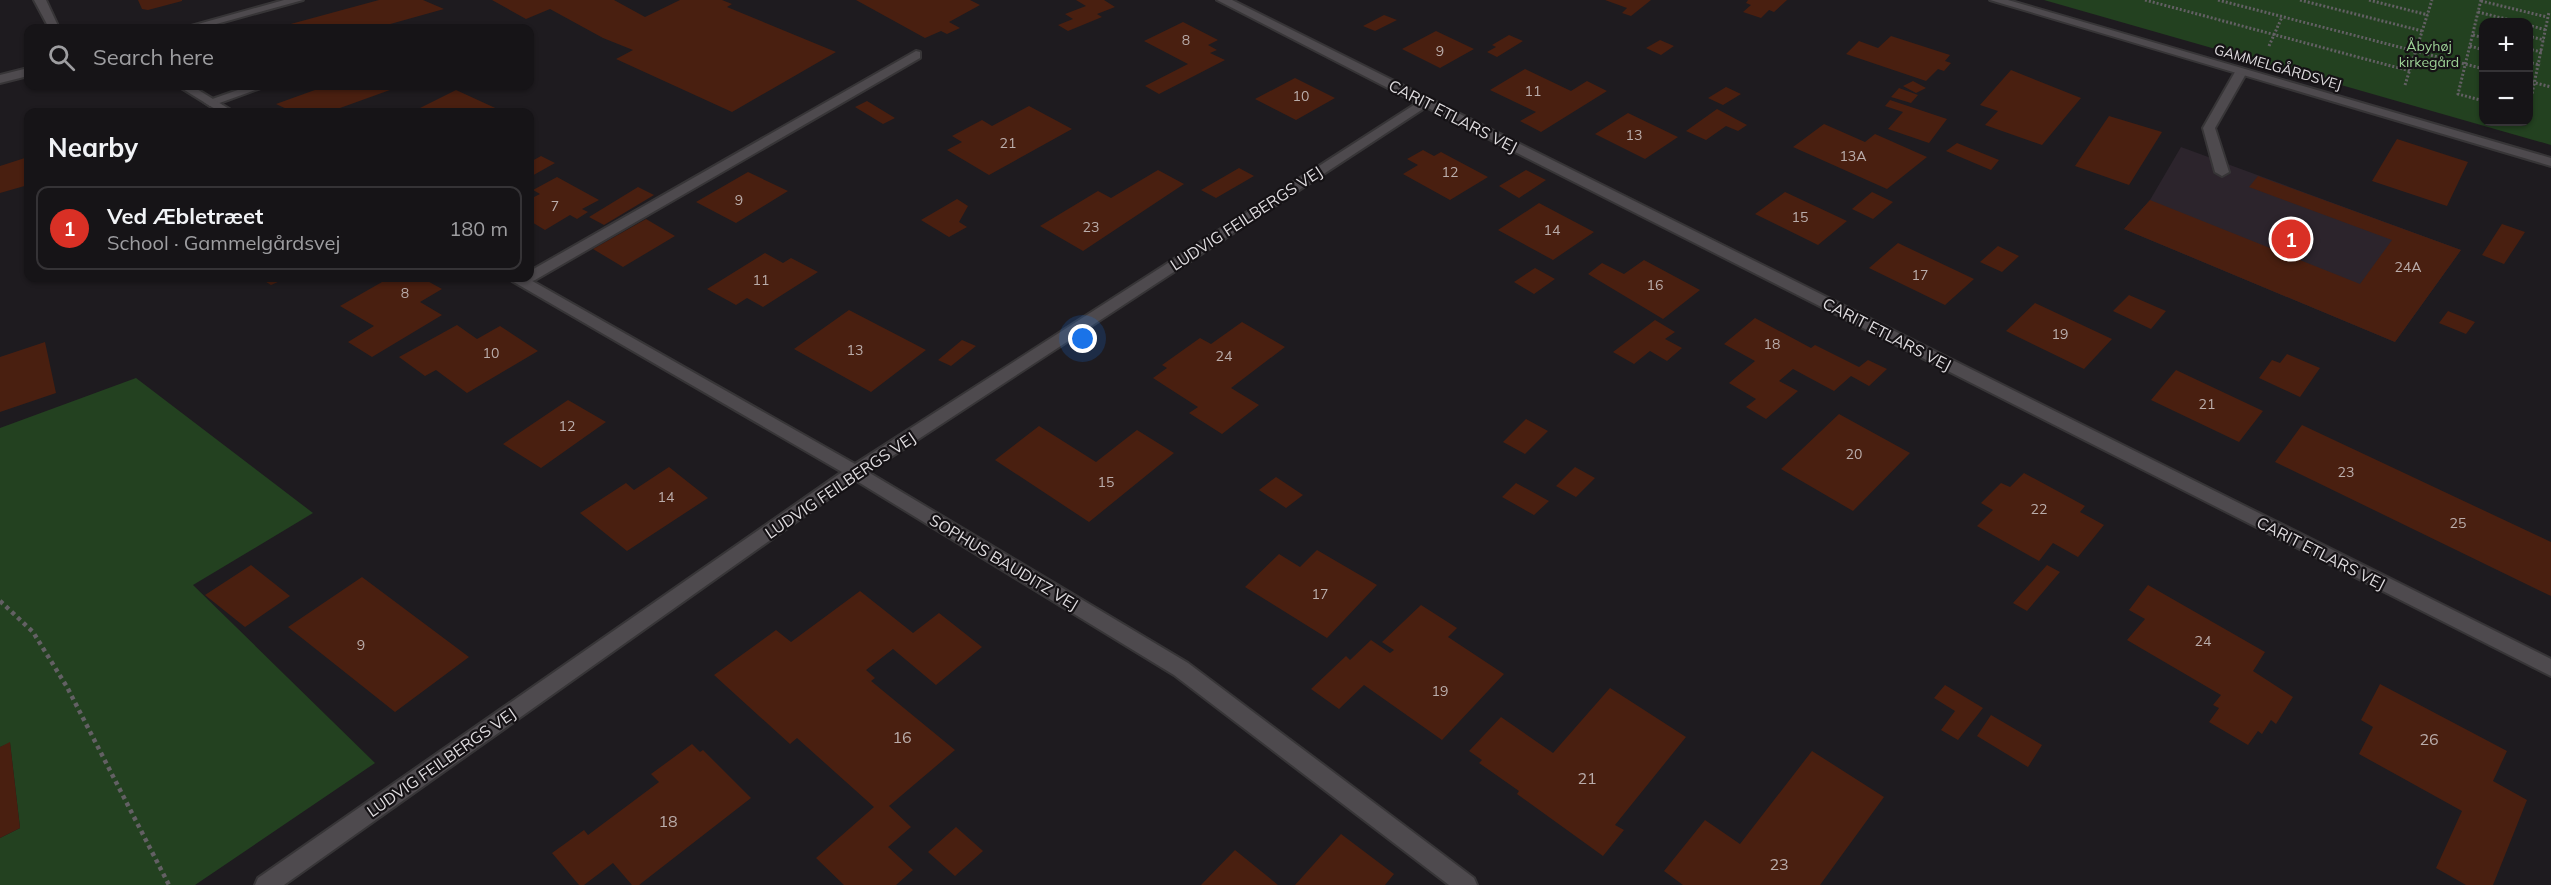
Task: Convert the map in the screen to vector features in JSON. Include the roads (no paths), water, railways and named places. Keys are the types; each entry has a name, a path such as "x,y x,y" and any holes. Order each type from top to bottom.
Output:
{"street":[{"path":"40,0 52,24"},
{"path":"205,24 297,0"},
{"name":"CARIT ETLARS VEJ","path":"1223,0 2551,668"},
{"name":"GAMMELGÅRDSVEJ","path":"1996,0 2551,162"},
{"path":"534,272 916,55"},
{"path":"2222,172 2209,128 2241,72"},
{"path":"0,79 24,73"},
{"path":"190,90 221,108"},
{"path":"210,102 248,90"},
{"name":"LUDVIG FEILBERGS VEJ","path":"266,885 855,472 1426,102"},
{"name":"SOPHUS BAUDITZ VEJ","path":"531,282 855,472 1181,669 1466,885"}],"place":[{"name":"Ved Æbletræet","path":"2291,239"}],"park label":[{"name":"Åbyhøj kirkegård","path":"2429,54"}]}
